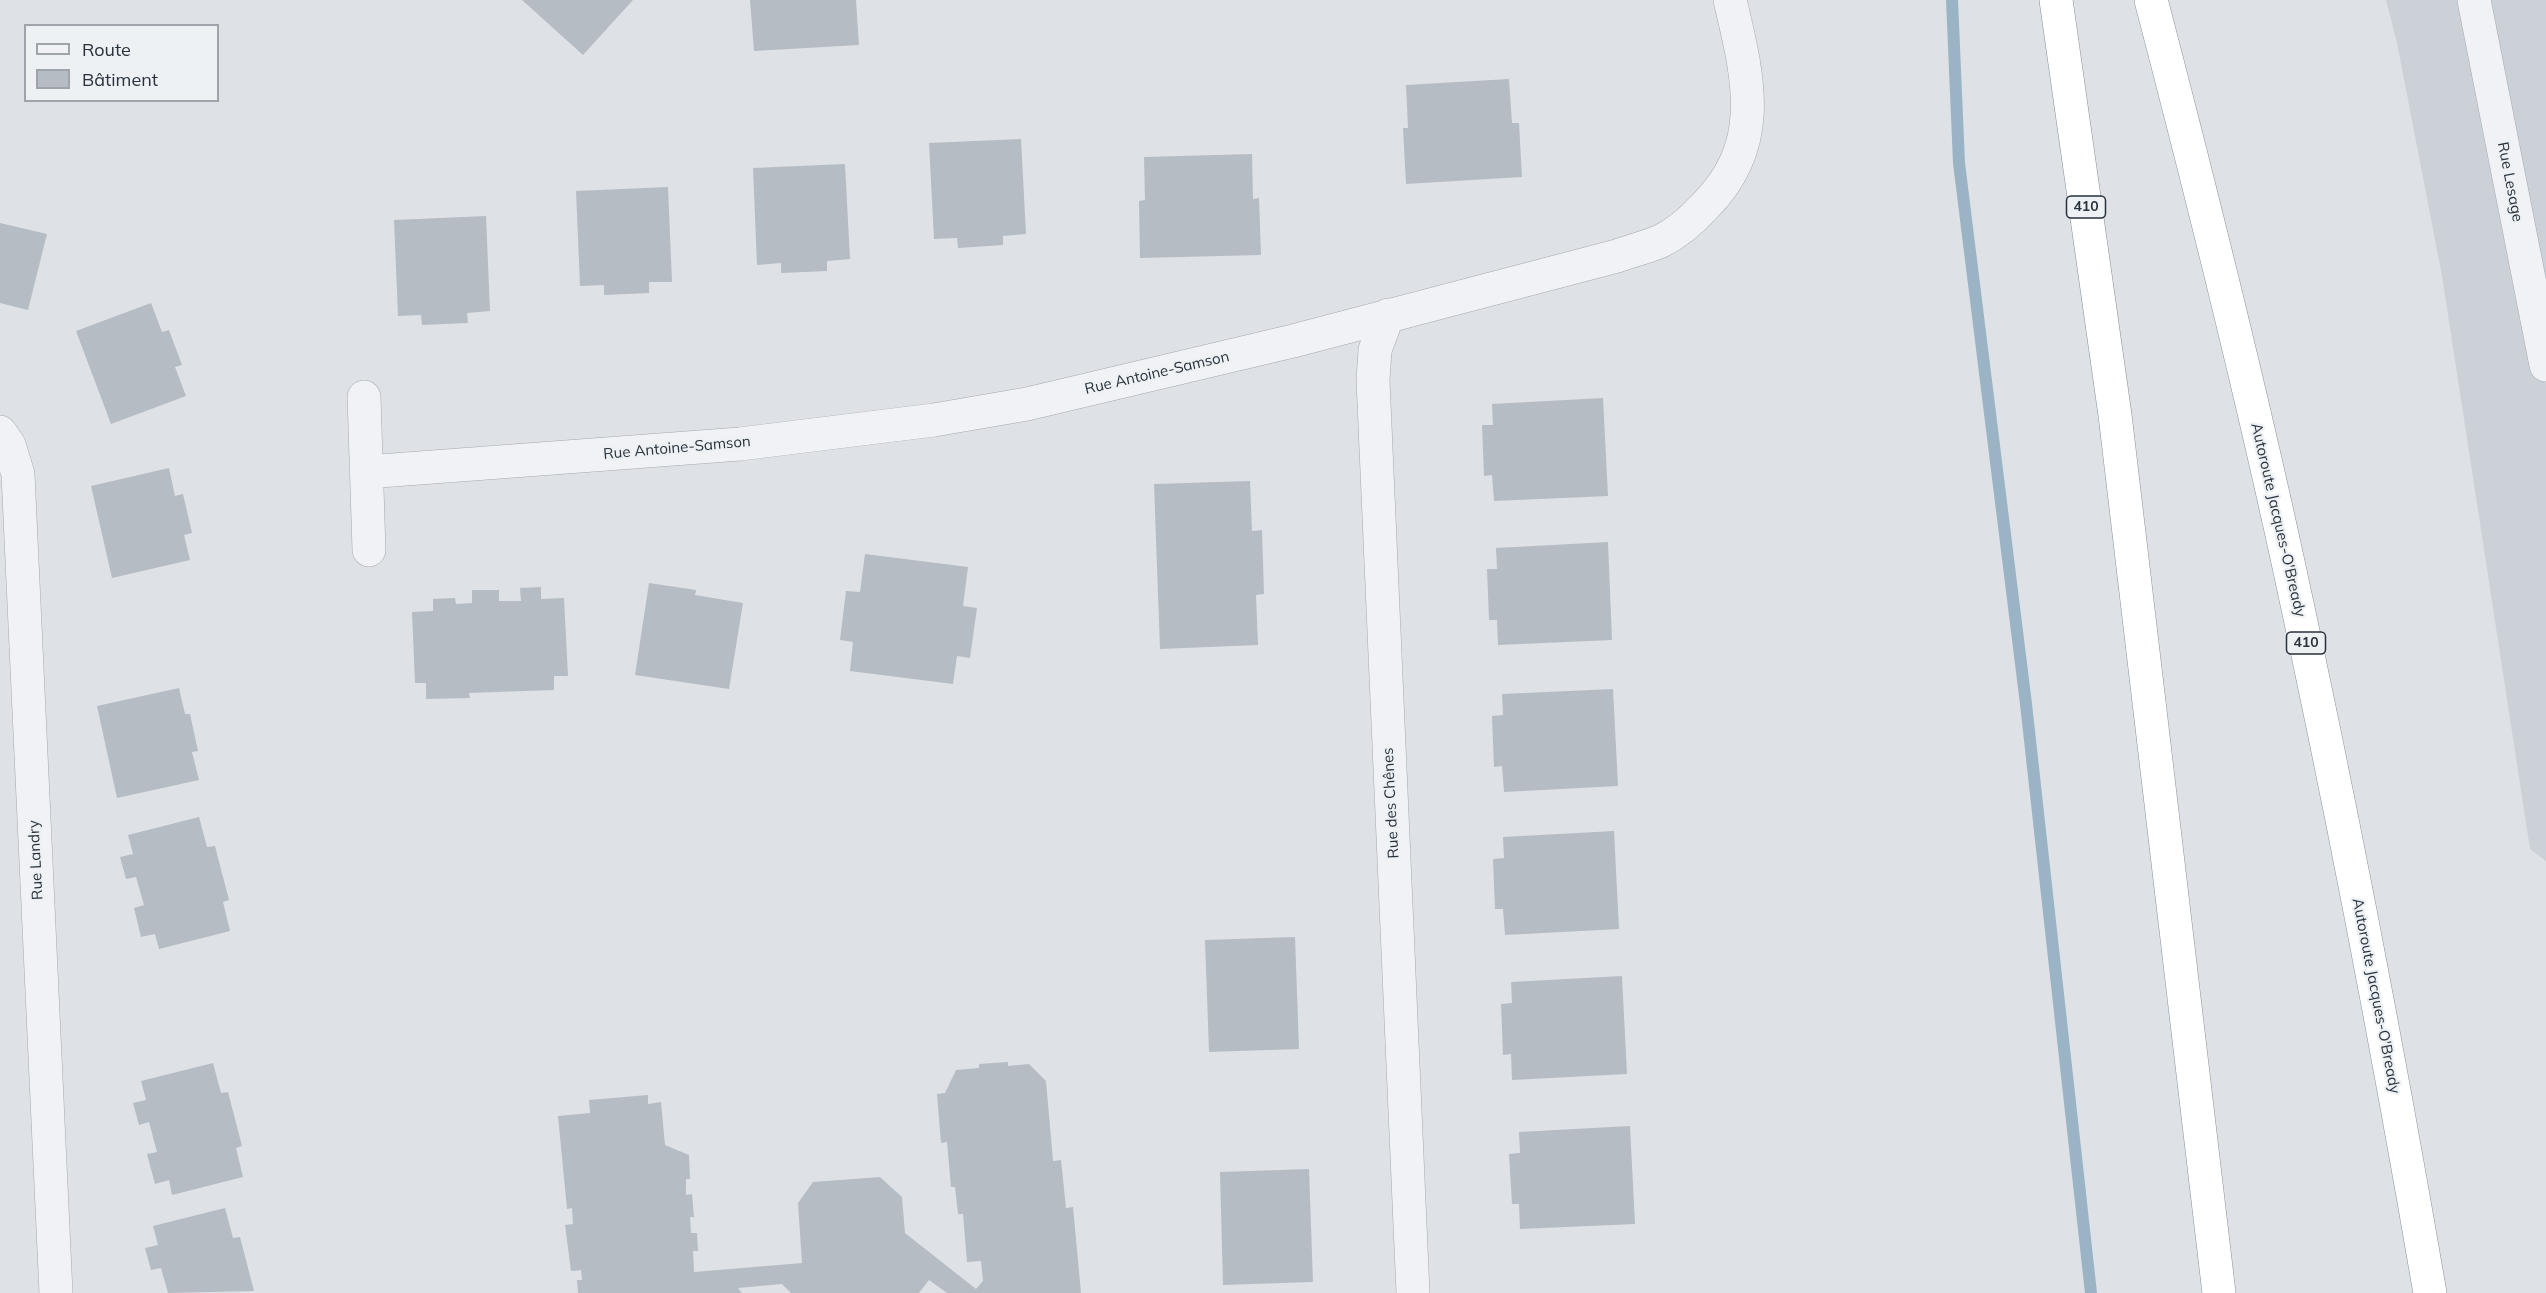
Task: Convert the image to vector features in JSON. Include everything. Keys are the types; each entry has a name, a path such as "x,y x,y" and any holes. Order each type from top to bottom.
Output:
{"highway":[{"name":"410","path":"2056,0 2116,427 2219,1293"},
{"name":"Autoroute Jacques-O'Bready","path":"2151,0 2221,275 2290,571 2355,890 2430,1293"}],"street":[{"name":"Rue Antoine-Samson","path":"366,472 740,444 934,420 1027,404 1293,341 1617,256 1661,241 1690,221 1719,193 1738,161 1747,128 1747,87 1730,0"},
{"name":"Rue Lesage","path":"2474,0 2546,365"},
{"name":"Rue des Chênes","path":"1388,315 1375,350 1373,380 1413,1293"},
{"path":"363,396 369,550"},
{"name":"Rue Landry","path":"0,432 9,445 18,474 57,1293"}],"shaded area":[{"path":"2386,0 2546,0 2546,861 2530,849 2442,276 2397,43"}],"building":[{"path":"522,0 633,0 583,55"},
{"path":"750,0 856,0 859,45 754,51"},
{"path":"1509,79 1512,123 1519,123 1522,177 1406,184 1403,128 1408,128 1406,85"},
{"path":"1021,139 1026,234 1003,236 1003,245 958,248 957,238 934,239 929,143"},
{"path":"1252,154 1253,199 1259,198 1261,255 1140,258 1139,201 1145,200 1144,157"},
{"path":"845,164 850,259 827,261 827,271 781,273 781,263 757,265 753,168"},
{"path":"668,187 672,282 649,282 649,293 604,295 604,285 580,286 576,191"},
{"path":"486,216 490,311 467,313 468,323 422,325 421,315 398,316 394,220"},
{"path":"0,223 47,234 28,310 0,303"},
{"path":"151,303 162,332 169,330 182,365 175,367 186,396 111,424 76,331"},
{"path":"1603,398 1608,496 1494,501 1492,475 1484,476 1482,425 1493,425 1492,404"},
{"path":"169,468 175,496 183,494 192,533 184,535 190,560 112,578 91,486"},
{"path":"1250,481 1252,531 1262,530 1264,594 1256,595 1258,645 1160,649 1154,484"},
{"path":"1608,542 1612,640 1498,645 1497,620 1489,620 1487,569 1497,569 1496,548"},
{"path":"865,554 968,567 963,606 977,608 970,658 957,656 953,684 850,671 853,642 840,640 846,591 860,592"},
{"path":"649,583 696,590 695,595 743,603 729,689 635,675"},
{"path":"541,587 541,599 564,598 568,676 554,676 554,690 469,693 470,698 426,699 426,683 415,683 412,612 433,611 433,599 455,598 456,604 472,603 472,590 499,590 499,601 521,601 520,588"},
{"path":"179,688 185,714 190,714 198,751 192,752 199,780 117,798 97,706"},
{"path":"1613,689 1618,786 1504,792 1502,766 1494,767 1492,716 1503,715 1502,694"},
{"path":"199,817 207,847 215,846 229,900 223,902 230,931 159,949 155,934 141,937 134,908 144,905 136,877 126,879 120,857 133,854 128,835"},
{"path":"1614,831 1619,929 1505,935 1503,909 1495,909 1493,859 1504,858 1503,837"},
{"path":"1295,937 1299,1049 1209,1052 1205,940"},
{"path":"1622,976 1627,1074 1512,1080 1511,1054 1503,1055 1501,1004 1512,1003 1511,982"},
{"path":"1008,1062 1008,1066 1029,1064 1046,1081 1053,1161 1061,1160 1066,1208 1073,1207 1081,1293 947,1293 929,1280 919,1293 791,1293 782,1284 738,1288 742,1293 578,1293 577,1280 582,1280 581,1270 571,1271 565,1225 573,1224 572,1208 567,1209 558,1116 590,1113 589,1100 648,1095 648,1104 661,1102 665,1145 689,1155 690,1179 686,1179 686,1195 692,1194 694,1217 690,1217 691,1233 697,1233 698,1251 693,1251 694,1272 802,1263 798,1203 813,1182 880,1177 902,1197 905,1233 976,1289 983,1281 981,1261 967,1262 963,1214 958,1214 955,1187 951,1187 947,1142 941,1143 937,1094 945,1093 956,1070 979,1068 979,1064"},
{"path":"213,1063 221,1093 228,1092 242,1146 236,1148 243,1177 172,1195 169,1180 155,1184 147,1154 157,1152 149,1122 139,1125 133,1103 146,1100 141,1081"},
{"path":"1630,1126 1635,1224 1520,1229 1519,1204 1512,1204 1509,1154 1520,1153 1519,1132"},
{"path":"1309,1169 1313,1282 1223,1285 1220,1172"},
{"path":"225,1208 233,1238 240,1237 254,1291 168,1293 161,1268 151,1270 145,1248 158,1245 153,1226"}],"waterway":[{"path":"1952,0 1959,163 2026,704 2091,1293"}]}
